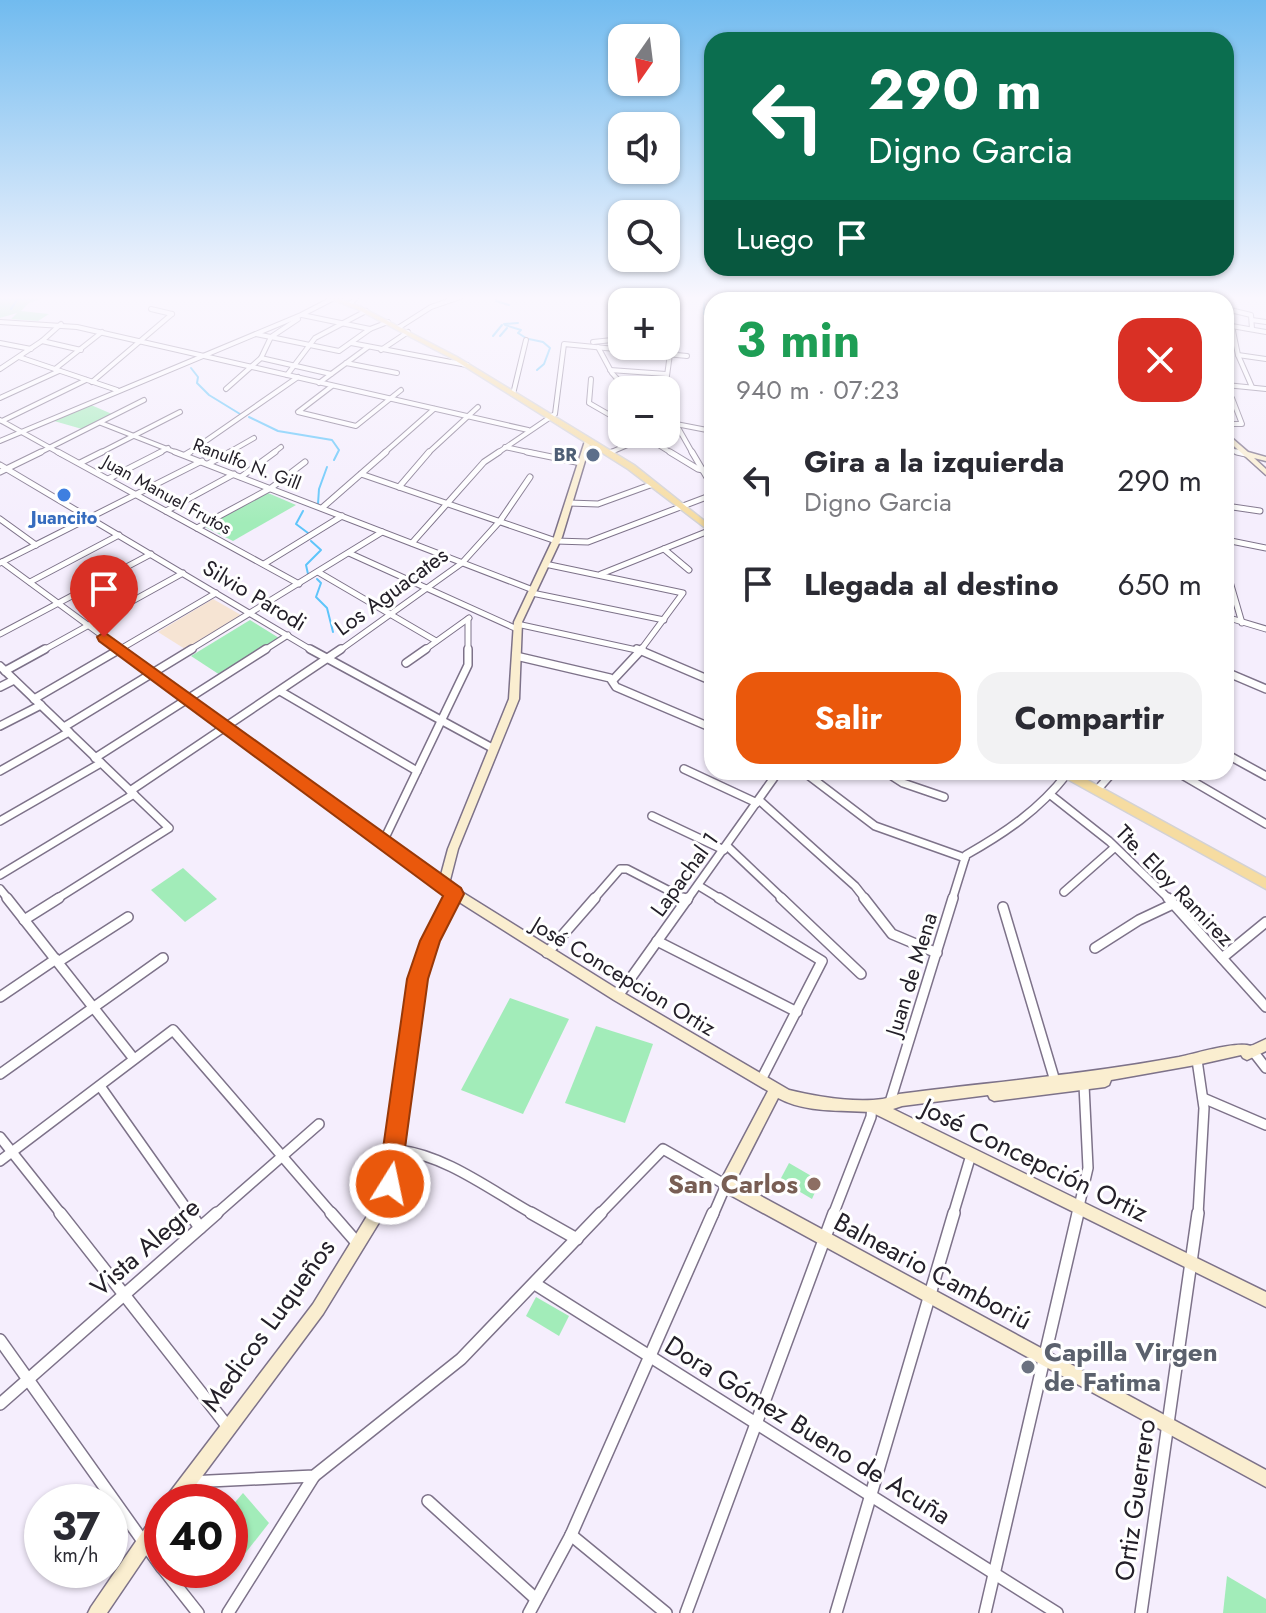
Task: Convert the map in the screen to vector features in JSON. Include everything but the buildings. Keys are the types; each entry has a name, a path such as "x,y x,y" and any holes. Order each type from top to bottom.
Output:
{"main road":[{"path":"479,372 609,453 704,524"},
{"path":"1080,780 1266,884"}],"street":[{"path":"0,398 52,372"},
{"path":"64,372 116,391"},
{"path":"1,420 89,381 100,372"},
{"path":"0,439 160,372"},
{"path":"226,389 244,372"},
{"path":"276,372 528,430"},
{"path":"287,375 290,372"},
{"path":"324,372 331,374"},
{"path":"513,394 518,372"},
{"path":"412,543 450,504 484,462 528,430 552,418 559,372"},
{"path":"642,372 666,374"},
{"path":"1246,372 1252,387"},
{"path":"319,383 331,374"},
{"path":"185,455 298,377"},
{"path":"591,379 587,400 606,413"},
{"path":"332,386 298,412 356,426 401,390"},
{"path":"1234,386 1266,389"},
{"path":"0,472 144,400"},
{"path":"1234,403 1242,424 1234,424"},
{"path":"399,487 432,448 478,407"},
{"path":"322,508 434,409"},
{"path":"80,463 180,412"},
{"name":"Juan Manuel Frutos","path":"1,420 299,584"},
{"name":"Ranulfo N. Gill","path":"101,423 532,592 664,620"},
{"path":"680,425 704,429"},
{"path":"680,431 703,470"},
{"path":"254,438 1,562 450,892"},
{"path":"517,627 556,541 588,441"},
{"path":"1234,443 1266,473"},
{"path":"166,511 238,475 281,447"},
{"path":"505,447 581,463"},
{"path":"108,479 168,448"},
{"path":"609,453 619,448"},
{"path":"665,448 703,470"},
{"path":"1234,450 1266,459"},
{"path":"197,528 271,488 305,462"},
{"name":"Silvio Parodi","path":"0,465 327,659 494,749"},
{"path":"361,474 556,541 588,542 704,498"},
{"name":"Los Aguacates","path":"0,875 132,792 462,563 500,521 530,477"},
{"path":"569,503 598,504 653,484"},
{"path":"1234,507 1260,511"},
{"path":"264,564 342,516"},
{"path":"0,519 36,545"},
{"path":"0,531 10,526"},
{"path":"0,771 382,532"},
{"path":"601,574 704,533"},
{"path":"30,582 119,535"},
{"path":"1234,542 1266,548"},
{"path":"664,549 689,570"},
{"path":"349,553 517,627 640,651 704,678"},
{"path":"0,634 151,554"},
{"path":"545,564 681,591 683,594 640,651 613,680"},
{"path":"318,572 436,641"},
{"path":"24,920 169,828 3,669 183,573"},
{"path":"34,699 216,593"},
{"path":"1234,596 1242,623"},
{"path":"406,663 478,611"},
{"path":"382,844 468,665 468,619"},
{"path":"1234,620 1266,629"},
{"name":"Medicos Luqueños","path":"187,1482 295,1340 386,1198 397,1149 418,979 450,892 442,881 444,873 514,699 517,627"},
{"path":"0,821 288,635"},
{"path":"516,656 613,680"},
{"path":"1234,675 1266,689"},
{"path":"0,687 14,680"},
{"path":"613,680 616,687 704,725"},
{"path":"280,691 417,771"},
{"path":"0,726 41,705"},
{"path":"1234,758 1266,776"},
{"path":"684,769 704,778"},
{"path":"709,780 758,801 855,886 892,934 937,953"},
{"name":"Lapachal 1","path":"618,996 772,780"},
{"path":"815,780 875,826 966,857 1016,828 1052,796 1062,780"},
{"path":"898,780 944,797"},
{"path":"1098,789 1106,780"},
{"path":"1191,780 1266,824"},
{"name":"Tte. Eloy Ramirez","path":"1052,796 1089,822 1173,904 1266,1007"},
{"path":"652,816 726,848 861,974"},
{"path":"1064,892 1114,848"},
{"name":"Juan de Mena","path":"892,1103 966,857"},
{"path":"547,953 620,869 627,869 687,900"},
{"path":"699,886 821,960 760,1081"},
{"path":"0,889 134,1059"},
{"name":"José Concepcion Ortiz","path":"450,892 775,1090"},
{"path":"1095,948 1139,920 1173,904"},
{"path":"1003,907 1056,1085"},
{"path":"0,997 128,917"},
{"path":"1222,958 1266,922"},
{"path":"657,941 797,1012"},
{"path":"0,1074 163,958"},
{"path":"0,1161 173,1030 358,1244"},
{"path":"1056,1085 1084,1085 1198,1063 1266,1045"},
{"path":"1251,1050 1266,1068"},
{"path":"686,1613 754,1422 871,1117 872,1106 892,1103 905,1106 1198,1063"},
{"name":"Ortiz Guerrero","path":"1141,1613 1201,1192 1203,1098 1198,1063"},
{"path":"985,1613 1089,1155 1084,1085"},
{"path":"100,1086 200,1228"},
{"path":"529,1613 571,1535 726,1185 775,1090"},
{"name":"José Concepción Ortiz","path":"775,1090 805,1101 872,1106 1266,1300"},
{"path":"1203,1098 1266,1125"},
{"path":"892,1103 892,1112 900,1121"},
{"name":"Vista Alegre","path":"0,1404 319,1124"},
{"path":"0,1137 228,1427"},
{"path":"228,1613 314,1476 461,1359 577,1239 438,1161 416,1152 397,1149"},
{"name":"Balneario Camboriú","path":"577,1239 663,1149 1266,1479"},
{"path":"836,1613 971,1155"},
{"name":"Dora Gómez Bueno de Acuña","path":"535,1284 1057,1613"},
{"path":"0,1340 143,1544 97,1613"},
{"path":"187,1482 314,1476"},
{"path":"428,1501 536,1599"},
{"path":"571,1535 666,1613"},
{"path":"178,1588 198,1613"}],"shaded area":[{"path":"213,599 241,615 185,649 158,632"}],"green space":[{"path":"91,405 112,414 82,429 54,421"},
{"path":"268,493 296,505 233,541 205,527"},
{"path":"250,620 279,638 220,675 191,656"},
{"path":"183,868 217,899 185,922 151,890"},
{"path":"510,998 569,1019 523,1114 461,1090"},
{"path":"596,1026 653,1044 625,1123 565,1103"},
{"path":"789,1163 820,1181 812,1199 780,1180"},
{"path":"536,1297 569,1316 559,1336 526,1316"},
{"path":"248,1499 269,1523 248,1550"},
{"path":"1227,1576 1266,1599 1266,1613 1223,1613"}],"waterway":[{"path":"194,372 198,377 197,383 209,395 240,414"},
{"path":"249,417 278,431 332,440 339,450 334,460"},
{"path":"318,504 319,489 327,467"},
{"path":"303,511 296,524 308,533"},
{"path":"308,574 306,565 321,550 311,541"},
{"path":"317,579 321,583 316,597 327,608 333,632"}],"place":[{"name":"BR","path":"593,455"},
{"name":"Juancito","path":"64,495"},
{"name":"San Carlos","path":"814,1184"},
{"name":"Capilla Virgen de Fatima","path":"1028,1367"}],"route":[{"path":"104,637 454,894 423,958 413,1000 397,1149 390,1184"}]}
